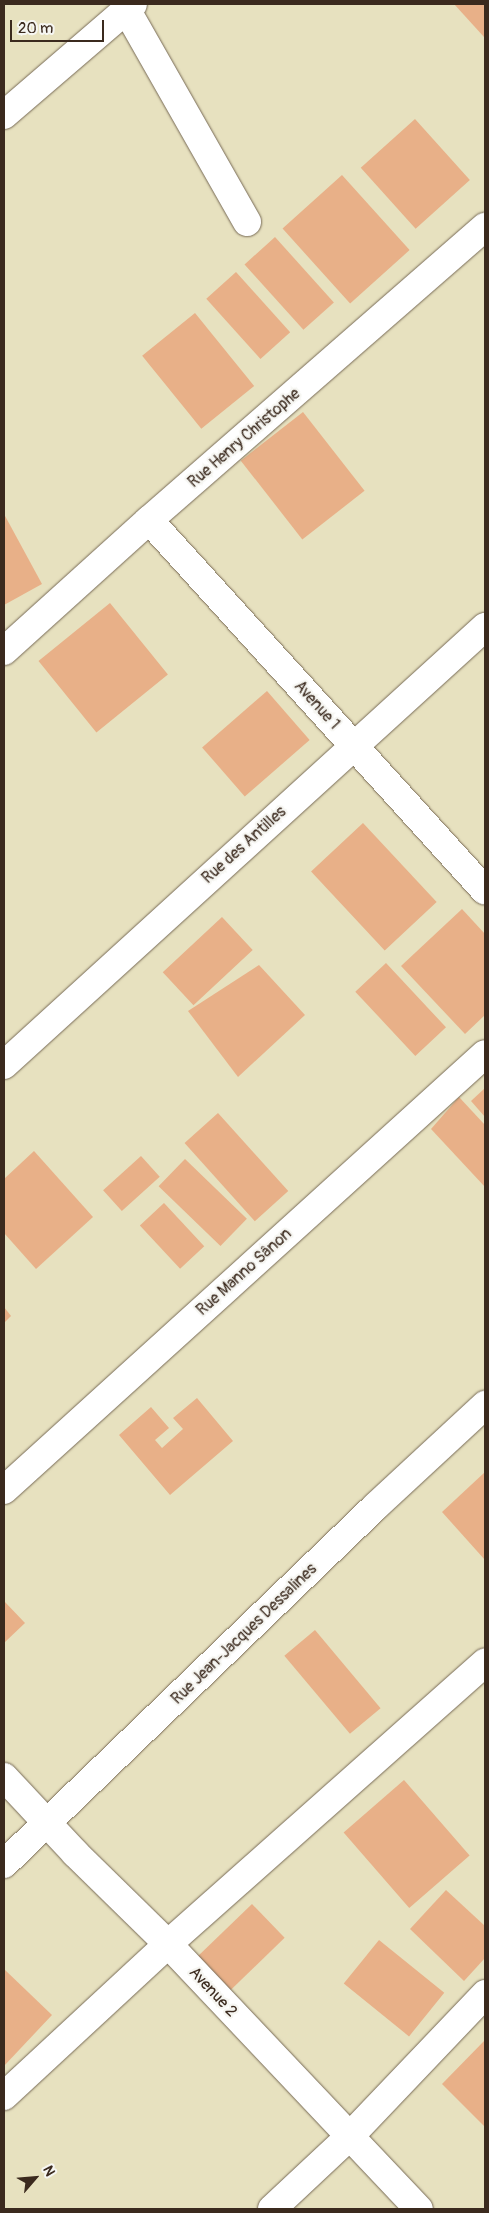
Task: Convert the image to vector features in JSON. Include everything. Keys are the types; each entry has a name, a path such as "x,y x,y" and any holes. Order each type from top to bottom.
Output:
{"street":[{"path":"4,115 130,6 247,222"},
{"name":"Rue Henry Christophe","path":"4,651 149,520 485,227"},
{"name":"Avenue 1","path":"149,520 485,890"},
{"name":"Rue des Antilles","path":"4,1065 485,627"},
{"name":"Rue Manno Sânon","path":"4,1490 485,1054"},
{"name":"Rue Jean-Jacques Dessalines","path":"4,1864 376,1506 485,1405"},
{"path":"4,2096 168,1944 485,1662"},
{"name":"Avenue 2","path":"4,1777 75,1853 168,1944 419,2209"},
{"path":"272,2209 350,2136 485,1994"}],"building":[{"path":"454,4 485,4 484,37"},
{"path":"415,119 470,180 416,229 361,168"},
{"path":"342,175 410,250 350,304 283,229"},
{"path":"275,237 334,302 303,330 245,264"},
{"path":"236,272 290,332 260,359 206,299"},
{"path":"195,313 254,386 201,429 142,356"},
{"path":"303,412 365,491 302,539 241,461"},
{"path":"4,514 42,584 4,605"},
{"path":"110,603 168,674 96,732 39,661"},
{"path":"267,691 310,740 245,796 202,747"},
{"path":"363,823 437,902 385,950 311,871"},
{"path":"462,909 485,934 485,1015 465,1034 401,966"},
{"path":"222,917 253,950 193,1005 163,972"},
{"path":"386,963 446,1027 415,1056 355,992"},
{"path":"259,965 305,1015 238,1077 188,1011"},
{"path":"485,1088 485,1117 471,1101"},
{"path":"459,1097 485,1125 485,1187 431,1129"},
{"path":"218,1113 288,1191 255,1221 185,1143"},
{"path":"34,1151 93,1217 36,1269 4,1233 4,1179"},
{"path":"141,1156 160,1177 122,1211 103,1190"},
{"path":"185,1159 247,1219 220,1246 159,1186"},
{"path":"164,1203 204,1246 180,1269 140,1226"},
{"path":"4,1307 11,1316 4,1323"},
{"path":"197,1398 233,1441 170,1495 119,1435 151,1407 169,1428 155,1440 162,1448 183,1429 173,1418"},
{"path":"485,1472 485,1560 442,1512"},
{"path":"4,1601 25,1623 4,1643"},
{"path":"315,1630 381,1708 350,1734 284,1656"},
{"path":"404,1780 470,1855 409,1908 344,1832"},
{"path":"446,1890 485,1926 485,1958 464,1981 410,1929"},
{"path":"252,1904 285,1938 231,1990 198,1956"},
{"path":"379,1940 444,1993 409,2036 344,1984"},
{"path":"4,1969 52,2015 4,2066"},
{"path":"485,2040 485,2127 442,2084"}]}
